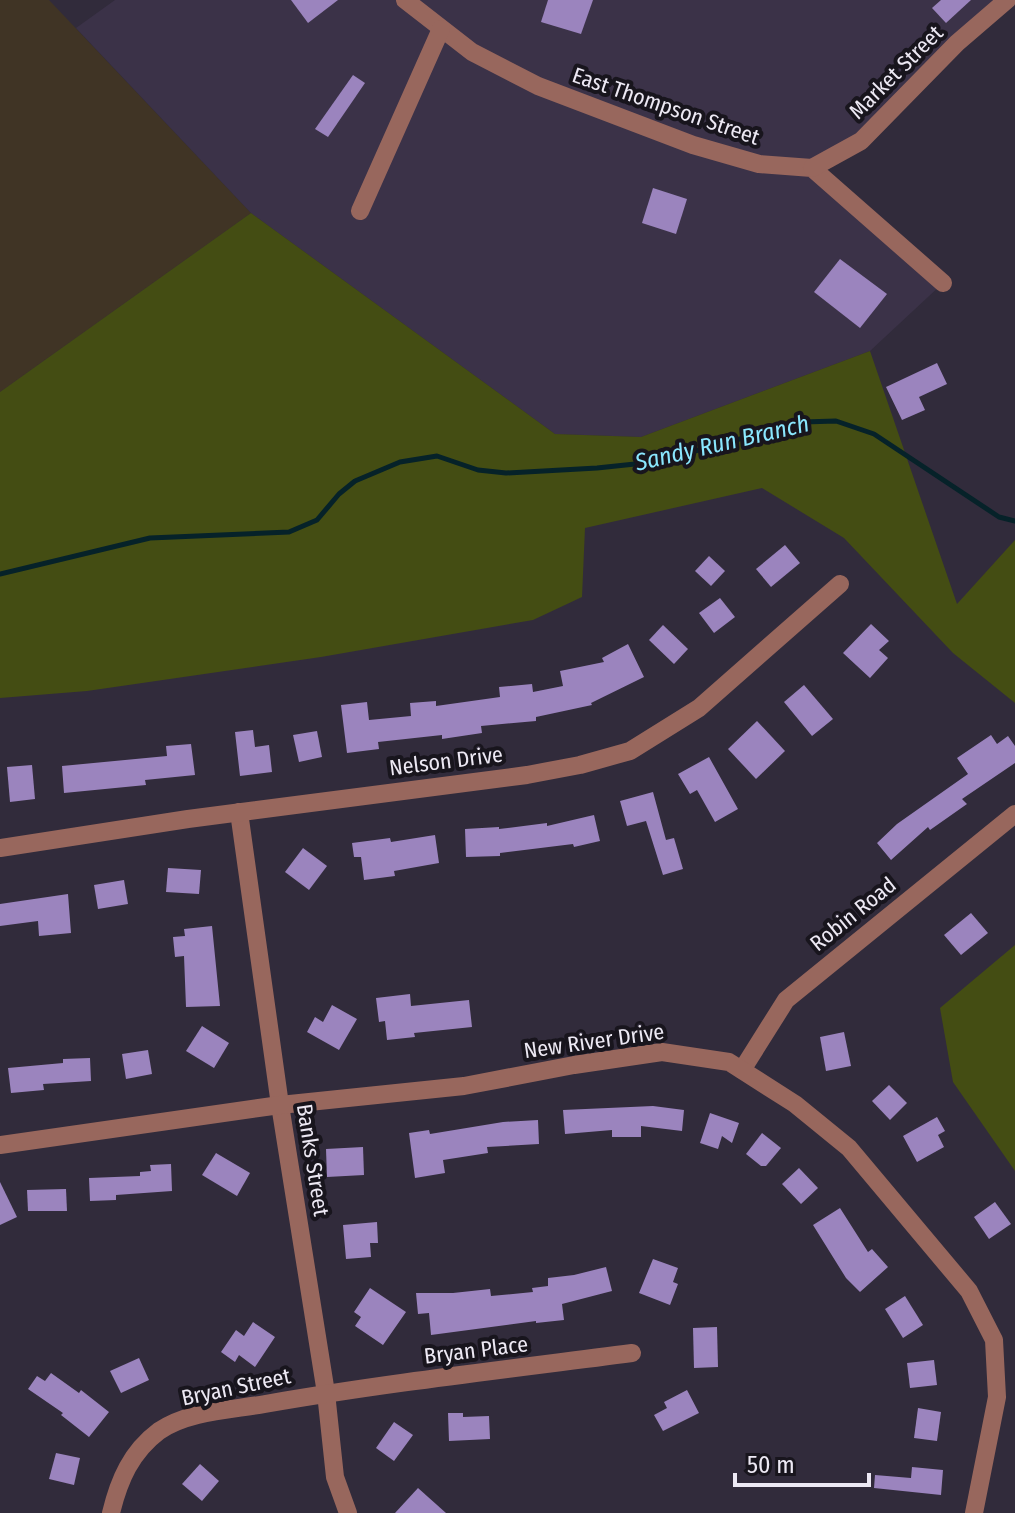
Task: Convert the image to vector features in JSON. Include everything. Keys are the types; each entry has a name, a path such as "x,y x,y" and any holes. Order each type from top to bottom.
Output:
{"street":[{"name":"East Thompson Street","path":"405,0 472,52 538,86 693,145 759,164 812,168"},
{"name":"Market Street","path":"812,168 861,141 957,43 1007,0"},
{"path":"360,211 441,29"},
{"path":"812,168 943,283"},
{"name":"Nelson Drive","path":"0,848 239,812 527,775 630,751 699,708 840,584"},
{"name":"Banks Street","path":"239,812 280,1105 326,1393 335,1477 348,1513"},
{"name":"Robin Road","path":"742,1070 786,1000 1015,814"},
{"name":"New River Drive","path":"0,1145 280,1105 464,1086 662,1052 729,1062 795,1104 849,1148 969,1291 994,1340 997,1397 974,1513"},
{"name":"Bryan Place","path":"326,1393 632,1353"},
{"name":"Bryan Street","path":"111,1513 117,1488 131,1459 161,1430 191,1417 326,1393"}],"shaded area":[{"path":"0,0 49,0 251,213 0,392"},
{"path":"115,0 1007,0 861,141 813,168 943,283 870,351 641,437 555,434 251,213 76,28"}],"green space":[{"path":"251,213 555,434 641,437 870,351 957,604 1015,540 1015,703 953,653 844,538 762,488 585,528 582,597 533,620 321,657 87,691 0,698 0,392"},
{"path":"1015,945 1015,1171 953,1082 940,1008"}],"building":[{"path":"291,0 338,0 308,23"},
{"path":"548,0 593,0 581,34 541,22"},
{"path":"941,0 971,0 946,23 932,8"},
{"path":"353,75 365,83 328,137 315,129"},
{"path":"653,188 687,199 676,234 642,223"},
{"path":"840,259 887,294 860,328 814,292"},
{"path":"937,363 947,384 919,397 925,410 902,420 886,387"},
{"path":"785,545 800,563 771,587 756,569"},
{"path":"709,556 725,571 711,586 695,571"},
{"path":"720,598 735,617 714,633 699,613"},
{"path":"871,624 889,641 879,650 888,658 870,678 843,653"},
{"path":"663,625 688,649 674,664 649,640"},
{"path":"628,644 644,677 592,705 536,717 536,721 481,726 482,733 442,739 442,735 378,742 379,749 347,753 341,705 367,702 369,720 411,716 410,703 436,701 436,706 500,697 499,687 532,684 533,692 563,686 560,671 604,662 602,658"},
{"path":"804,685 833,719 812,736 784,702"},
{"path":"757,721 785,751 756,779 728,749"},
{"path":"253,730 255,747 269,745 272,772 240,776 235,732"},
{"path":"317,731 322,757 299,762 293,735"},
{"path":"991,735 997,744 1008,736 1015,746 1015,763 962,799 967,804 930,830 928,827 891,860 877,843 897,824 968,774 957,758"},
{"path":"191,744 195,775 145,780 146,785 64,793 62,766 167,756 166,746"},
{"path":"709,757 738,809 715,822 697,790 690,794 678,774"},
{"path":"32,765 35,799 10,802 7,767"},
{"path":"653,792 666,840 674,838 683,869 663,875 646,821 627,826 620,801"},
{"path":"594,815 600,841 574,847 573,844 500,853 500,856 466,857 465,829 499,829 547,823 547,826"},
{"path":"435,835 439,863 394,871 395,876 364,880 361,857 354,857 352,843 390,838 391,842"},
{"path":"303,848 327,866 309,890 285,872"},
{"path":"168,868 201,870 199,894 166,892"},
{"path":"124,880 128,904 98,909 94,885"},
{"path":"68,894 71,933 39,936 38,921 0,926 0,904"},
{"path":"971,913 988,933 961,955 944,935"},
{"path":"212,926 220,1006 186,1007 184,956 175,957 173,937 185,936 184,929"},
{"path":"410,994 411,1006 469,1000 472,1027 414,1033 415,1037 387,1040 385,1021 379,1022 376,998"},
{"path":"332,1005 357,1019 339,1050 307,1032 315,1017 323,1022"},
{"path":"202,1026 229,1043 214,1068 186,1051"},
{"path":"844,1032 851,1066 826,1071 820,1037"},
{"path":"148,1050 152,1074 126,1079 122,1054"},
{"path":"90,1058 91,1081 43,1084 44,1090 11,1093 8,1068"},
{"path":"889,1085 907,1103 890,1120 872,1101"},
{"path":"653,1106 684,1110 682,1131 641,1126 641,1137 612,1137 612,1130 565,1134 563,1110"},
{"path":"710,1113 739,1123 732,1143 722,1136 718,1149 700,1143"},
{"path":"937,1117 945,1131 938,1135 944,1147 917,1162 903,1136"},
{"path":"538,1120 539,1144 487,1147 488,1153 443,1160 445,1173 415,1178 409,1133 429,1130 430,1134 503,1122"},
{"path":"762,1133 781,1148 766,1166 761,1166 746,1154"},
{"path":"363,1147 364,1175 327,1177 326,1149"},
{"path":"216,1153 250,1173 237,1196 202,1175"},
{"path":"171,1164 172,1191 116,1195 116,1200 90,1201 89,1178 140,1176 140,1172 151,1171 150,1165"},
{"path":"799,1168 818,1188 801,1204 782,1184"},
{"path":"0,1182 17,1217 0,1225"},
{"path":"66,1189 67,1211 28,1211 27,1190"},
{"path":"995,1202 1011,1224 989,1239 974,1217"},
{"path":"840,1208 868,1252 872,1249 888,1267 860,1292 846,1278 813,1225"},
{"path":"377,1222 378,1243 370,1243 371,1257 346,1259 343,1225"},
{"path":"653,1259 678,1268 673,1282 678,1284 670,1305 639,1293"},
{"path":"606,1267 612,1291 562,1304 564,1320 431,1335 429,1313 418,1314 416,1293 490,1289 491,1296 533,1292 532,1288 548,1286 548,1278"},
{"path":"370,1288 406,1312 383,1345 355,1326 361,1317 354,1312"},
{"path":"905,1296 923,1325 903,1338 885,1309"},
{"path":"253,1322 275,1337 255,1367 239,1355 235,1362 221,1352 236,1330 244,1336"},
{"path":"717,1327 718,1367 694,1368 693,1328"},
{"path":"139,1358 149,1380 121,1393 110,1371"},
{"path":"934,1360 937,1385 910,1388 907,1363"},
{"path":"51,1373 79,1393 81,1390 109,1412 89,1437 61,1415 63,1413 28,1389 37,1376 45,1381"},
{"path":"687,1390 699,1413 663,1431 654,1415 667,1408 664,1402"},
{"path":"918,1408 941,1412 937,1441 914,1438"},
{"path":"448,1413 463,1413 463,1417 489,1416 490,1439 449,1441"},
{"path":"394,1422 413,1435 394,1461 376,1448"},
{"path":"56,1453 80,1458 74,1485 49,1479"},
{"path":"200,1464 219,1481 202,1501 182,1484"},
{"path":"912,1467 943,1470 941,1495 874,1488 875,1475 911,1478"},
{"path":"418,1488 446,1513 395,1513"}],"waterway":[{"name":"Sandy Run Branch","path":"0,574 150,538 289,532 317,520 355,481 400,462 437,456 478,470 506,473 597,468 654,462 803,422 836,421 874,434 999,517 1015,521"}]}
